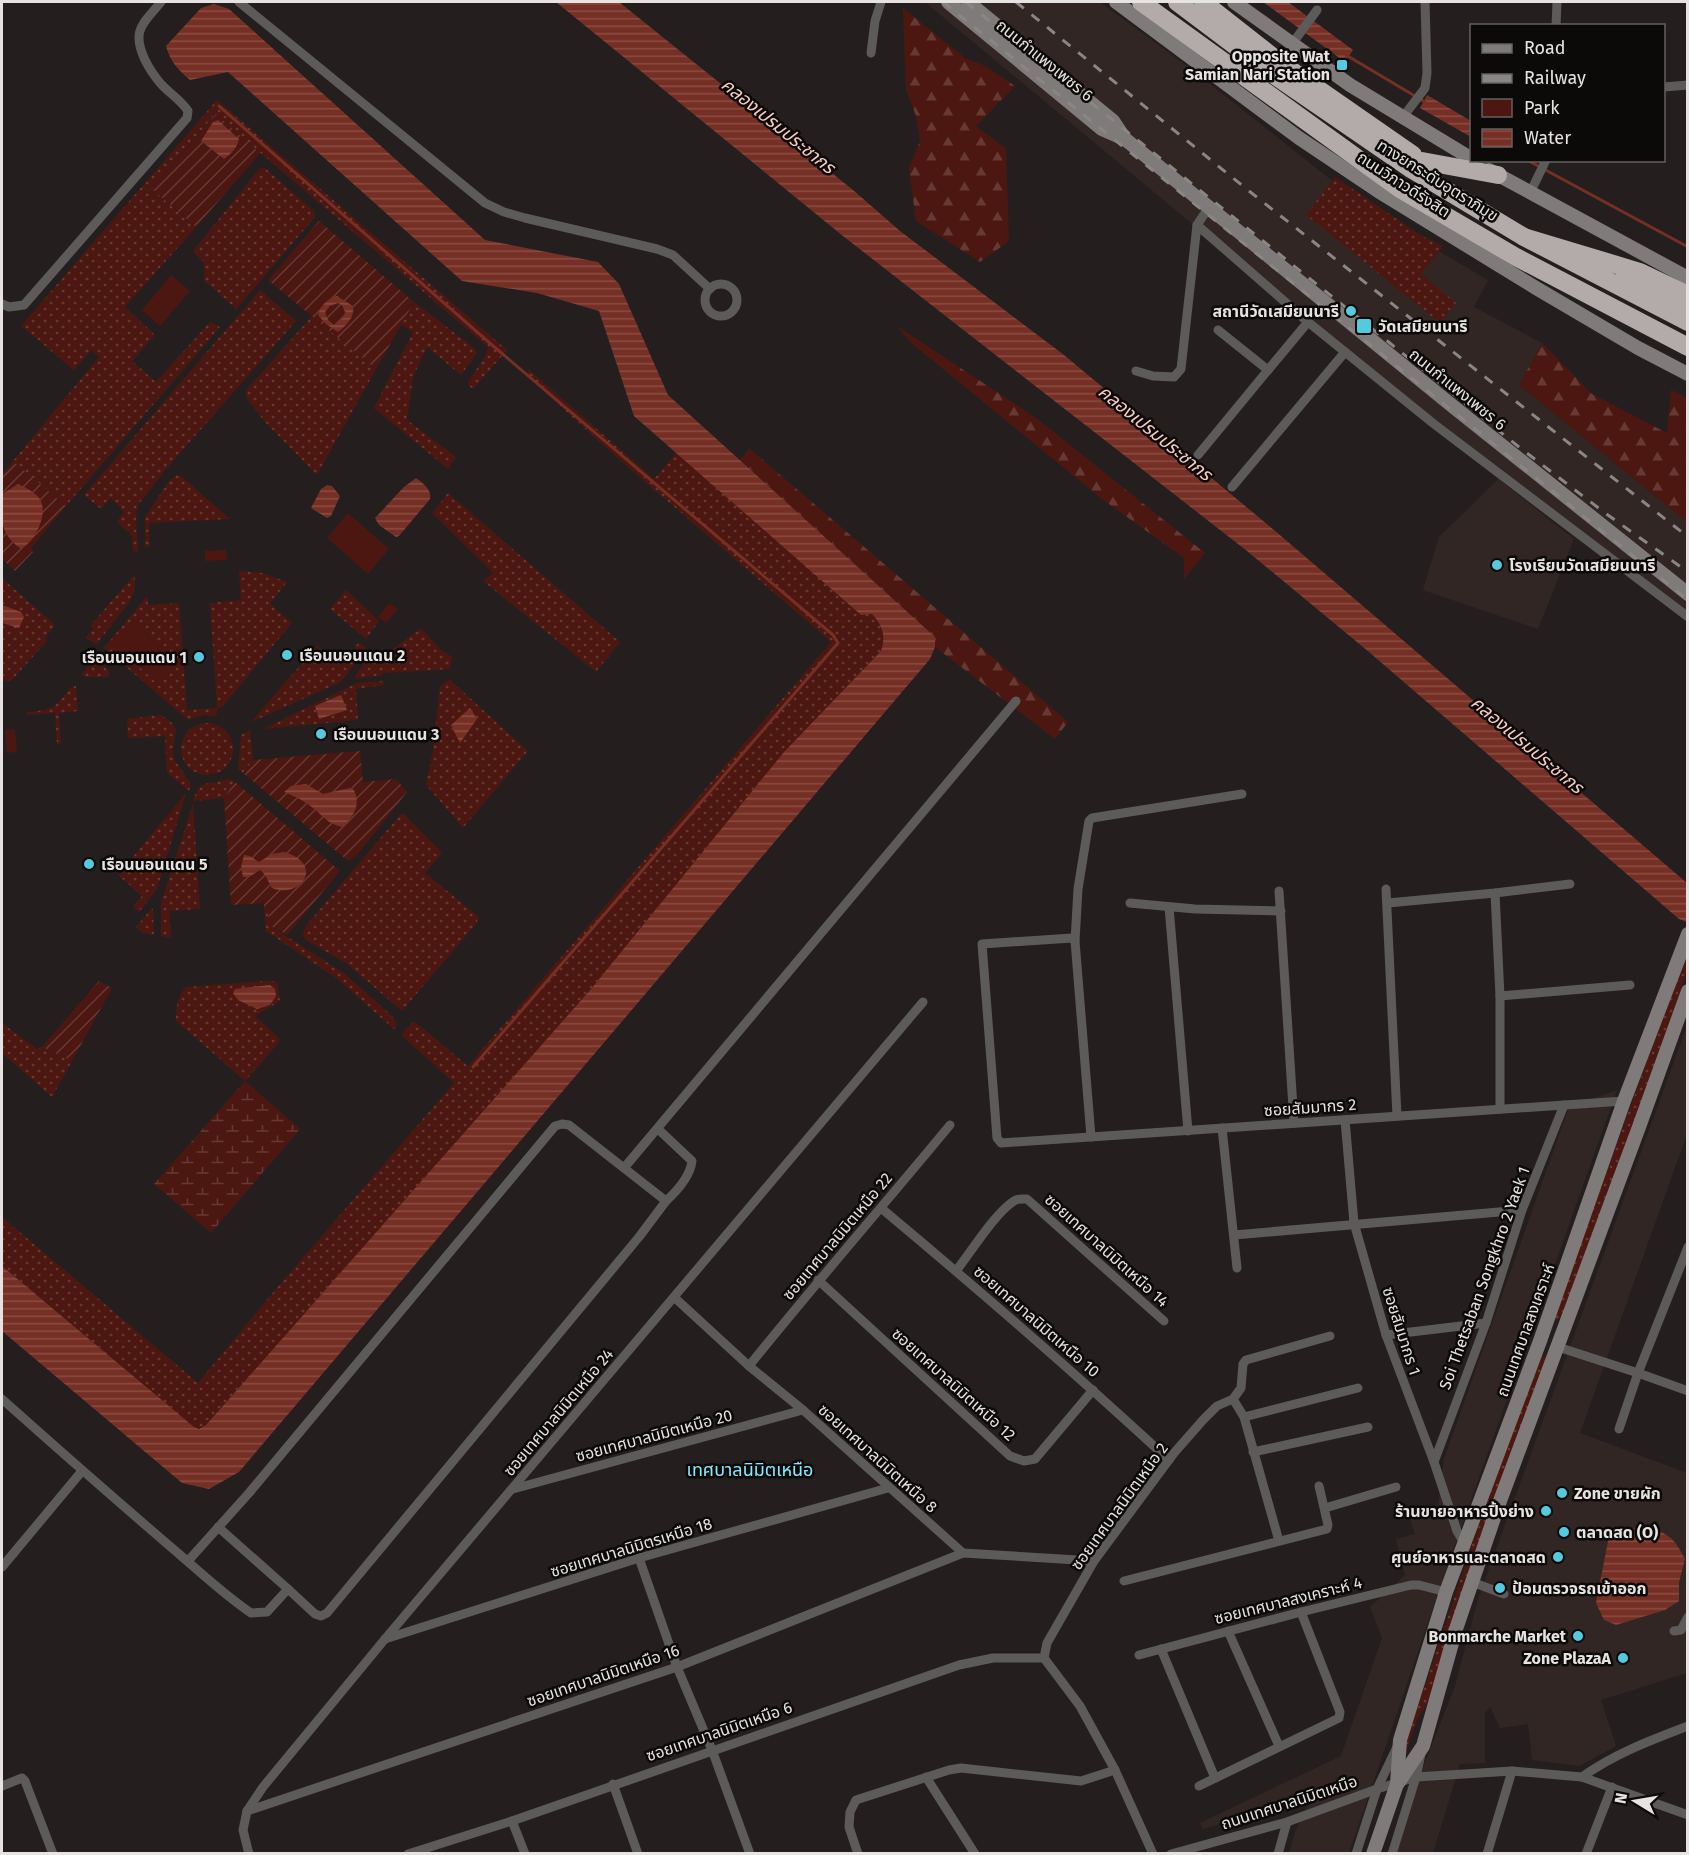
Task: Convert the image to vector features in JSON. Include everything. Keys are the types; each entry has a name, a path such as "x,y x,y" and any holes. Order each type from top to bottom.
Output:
{"highway":[{"name":"ถนนวิภาวดีรังสิต","path":"1141,2 1400,189 1516,257 1688,347"},
{"name":"ทางยกระดับอุตราภิมุข","path":"1157,2 1400,183 1516,252 1688,341"},
{"name":"ทางยกระดับอุตราภิมุข","path":"1177,2 1274,75 1412,169 1524,237 1688,322"},
{"name":"ถนนวิภาวดีรังสิต","path":"1203,2 1282,64 1422,162 1529,226 1688,307"},
{"path":"1422,162 1498,175"},
{"path":"1524,237 1641,272 1688,295"}],"street":[{"path":"2,304 9,307 24,305 187,118 188,111 185,106 159,83 139,47 138,36 142,26 161,2"},
{"path":"239,2 485,203 525,218 657,249 673,255 710,289"},
{"path":"871,53 875,21 881,2"},
{"name":"ถนนกำแพงเพชร 6","path":"948,2 1102,129 1125,139 1450,404 1688,594"},
{"name":"ถนนกำแพงเพชร 6","path":"968,2 1113,121 1125,139"},
{"name":"ถนนวิภาวดีรังสิต","path":"1116,2 1299,138 1378,191 1553,298 1688,374"},
{"path":"1234,2 1295,40 1350,85 1470,158"},
{"path":"1403,117 1424,91 1427,73 1425,2"},
{"path":"1556,24 1557,2"},
{"path":"1295,40 1315,12"},
{"path":"1665,87 1688,84"},
{"path":"1476,162 1688,278"},
{"path":"1530,193 1545,162"},
{"path":"1136,371 1166,378 1174,377 1181,369 1197,225 1209,207"},
{"path":"1197,225 1308,322 1434,424 1688,617"},
{"path":"1198,455 1308,322"},
{"path":"1218,330 1268,370"},
{"path":"1232,487 1345,352"},
{"path":"624,1168 1016,701"},
{"path":"1091,1137 1075,941 1078,889 1089,821 1242,794"},
{"path":"1388,903 1570,884"},
{"path":"1386,889 1397,1116"},
{"path":"1279,891 1294,1124"},
{"path":"1495,893 1500,996 1500,1109"},
{"path":"1130,903 1195,909 1281,911"},
{"path":"1169,907 1188,1131"},
{"name":"ถนนเทศบาลสงเคราะห์","path":"1356,1854 1377,1789 1400,1740 1446,1592 1540,1341 1624,1101 1688,934"},
{"name":"ซอยสัมมากร 2","path":"1075,941 1072,938 982,944 998,1141 1004,1143 1624,1101"},
{"path":"1500,996 1630,985"},
{"name":"ถนนเทศบาลสงเคราะห์","path":"1392,1854 1416,1777 1456,1629 1497,1509 1688,991"},
{"name":"ซอยเทศบาลนิมิตเหนือ 24","path":"249,1854 243,1830 247,1811 263,1786 923,1002"},
{"name":"Soi Thetsaban Songkhro 2 Yaek 1","path":"1434,1462 1486,1323 1522,1210 1564,1105"},
{"name":"ซอยสัมมากร 1","path":"1345,1120 1354,1223 1386,1335 1434,1462 1457,1531 1464,1543"},
{"path":"188,1561 255,1486 555,1126 569,1125 666,1201"},
{"name":"ซอยเทศบาลนิมิตเหนือ 22","path":"749,1366 818,1280 950,1125"},
{"path":"1222,1128 1237,1268"},
{"path":"219,1527 315,1614 321,1616 327,1613 684,1182 692,1161 658,1129"},
{"name":"ซอยเทศบาลนิมิตเหนือ 14","path":"956,1271 1002,1211 1014,1200 1027,1199 1164,1321"},
{"name":"ซอยเทศบาลนิมิตเหนือ 10","path":"881,1208 1093,1390 1169,1460"},
{"path":"1234,1235 1522,1210"},
{"path":"1619,1429 1638,1373 1688,1247"},
{"name":"ซอยเทศบาลนิมิตเหนือ 12","path":"818,1280 1010,1456 1018,1460 1035,1459 1093,1390"},
{"name":"ซอยเทศบาลนิมิตเหนือ 8","path":"675,1298 749,1366 963,1553"},
{"path":"1386,1335 1486,1323"},
{"path":"1279,1541 1244,1418 1233,1399 1241,1388 1243,1364 1246,1360 1330,1336"},
{"path":"1540,1341 1688,1391"},
{"path":"1244,1418 1358,1388"},
{"path":"2,1399 82,1471 250,1613 267,1612 288,1589"},
{"name":"ซอยเทศบาลนิมิตเหนือ 2","path":"1044,1658 1047,1642 1094,1561 1169,1460 1217,1406 1233,1399"},
{"name":"ซอยเทศบาลนิมิตเหนือ 20","path":"513,1489 802,1410"},
{"path":"1253,1452 1368,1427"},
{"path":"2,1567 82,1471"},
{"path":"1124,1581 1327,1529 1320,1486"},
{"path":"1325,1508 1396,1487"},
{"name":"ซอยเทศบาลนิมิตรเหนือ 18","path":"385,1639 639,1558 888,1488"},
{"path":"963,1553 1094,1561"},
{"name":"ซอยเทศบาลนิมิตเหนือ 16","path":"247,1811 677,1667 963,1553"},
{"path":"639,1558 677,1667 712,1750 750,1854"},
{"path":"1472,1582 1504,1594"},
{"name":"ซอยเทศบาลสงเคราะห์ 4","path":"1139,1655 1411,1585 1446,1592"},
{"path":"1199,1786 1340,1718 1301,1612"},
{"path":"1674,1631 1681,1630 1688,1617"},
{"path":"1228,1631 1279,1746"},
{"path":"1161,1649 1215,1778"},
{"name":"ซอยเทศบาลนิมิตเหนือ 6","path":"408,1854 512,1821 612,1784 959,1665 993,1658 1044,1658"},
{"path":"1044,1658 1080,1706 1115,1770 1153,1854"},
{"path":"1582,1777 1599,1764 1688,1726"},
{"name":"ถนนเทศบาลสงเคราะห์","path":"1373,1854 1397,1784 1400,1740"},
{"name":"ถนนเทศบาลสงเคราะห์","path":"1397,1784 1423,1746"},
{"path":"858,1854 849,1827 850,1812 856,1800 926,1777 961,1768 1081,1781 1115,1770"},
{"path":"1487,1854 1512,1770"},
{"name":"ถนนเทศบาลนิมิตเหนือ","path":"1171,1854 1287,1822 1416,1777 1512,1770 1582,1777 1688,1815"},
{"path":"926,1777 975,1854"},
{"path":"2,1786 22,1778 25,1781 53,1854"},
{"path":"612,1784 638,1854"},
{"path":"1586,1854 1612,1787"},
{"path":"512,1821 525,1854"},
{"path":"1278,1854 1287,1822"}],"shaded area":[{"path":"925,2 1100,2 1191,69 1373,213 1488,280 1474,307 1542,343 1519,385 1687,522 1687,615 1333,341"},
{"name":"โรงเรียนวัดเสมียนนารี","path":"1498,479 1574,539 1538,629 1423,590 1439,537"},
{"name":"Bonmarche Market","path":"1687,1026 1687,1134 1580,1433 1687,1473 1687,1673 1601,1700 1616,1746 1579,1766 1532,1760 1528,1724 1500,1728 1490,1707 1485,1713 1485,1763 1460,1764 1433,1853 1395,1854 1412,1796 1455,1686 1478,1599"},
{"path":"1617,1090 1444,1576 1349,1853 1289,1853 1295,1832 1311,1799 1203,1829 1200,1823 1341,1756 1382,1638 1370,1607 1405,1575 1396,1539 1415,1534 1409,1516 1438,1505 1444,1459 1569,1107"}],"green space":[{"path":"903,8 965,58 985,66 1015,86 976,126 1006,149 1009,241 980,262 916,221 909,168 920,141 916,116 906,90"},
{"path":"217,100 507,350 473,389 469,386 468,382 486,355 488,347 215,114 152,189 196,227 125,307 155,335 132,361 156,382 210,322 220,327 66,506 13,461 99,357 91,350 74,370 21,326"},
{"path":"216,114 260,153 196,227 152,189"},
{"path":"260,168 265,168 314,211 315,217 236,309 204,280 204,263 193,251"},
{"path":"1335,177 1422,236 1443,246 1421,274 1456,303 1440,323 1306,215"},
{"path":"319,221 414,302 376,369 268,280"},
{"path":"171,275 190,291 160,326 142,310"},
{"path":"260,290 296,321 166,469 138,505 136,516 138,552 133,552 132,536 117,522 124,512 111,498 101,509 84,495"},
{"path":"414,302 474,348 477,353 461,375 427,347 413,377 407,420 456,457 448,469 374,408 413,332 401,325"},
{"path":"312,316 376,369 317,475 265,422 245,396 247,389"},
{"path":"897,326 1036,418 1205,553 1184,579 1184,558 1102,499 910,342"},
{"path":"1542,343 1592,394 1667,433 1671,390 1687,398 1687,522 1519,385"},
{"path":"528,369 654,479 677,452 861,615 872,613 882,630 881,651 784,752 591,989 206,1425 199,1429 2,1266 2,1217 198,1383 454,1083 401,1035 414,1021 468,1066 831,642 621,461 528,377"},
{"path":"749,448 1068,722 1055,739 935,647 935,637 740,460"},
{"path":"13,461 66,506 31,548 33,552 15,571 2,559 2,475"},
{"path":"177,475 230,519 149,523 150,546 145,547 145,517 170,480"},
{"path":"448,493 620,642 596,672 483,581 493,573 432,513"},
{"path":"348,513 389,549 368,574 327,538"},
{"path":"226,550 227,560 205,561 205,551"},
{"path":"239,571 262,573 287,582 270,604 292,623 222,707 218,708 216,716 202,715 188,720 104,648 147,596 148,605 179,603 187,710 217,708 210,603 241,600"},
{"path":"135,574 134,591 130,601 96,645 86,637 93,629 90,626"},
{"path":"2,578 55,625 45,638 47,641 12,680 2,681"},
{"path":"346,590 379,621 366,639 330,609"},
{"path":"389,603 398,609 386,623 378,617"},
{"path":"136,622 180,661 159,685 115,645"},
{"path":"421,628 440,649 452,657 450,669 383,673 356,679 355,676 372,653 380,659"},
{"path":"359,642 366,648 341,682 251,722 317,646 341,665"},
{"path":"93,660 109,671 109,677 81,675"},
{"path":"449,679 528,751 463,828 426,785 433,750 440,686"},
{"path":"383,681 384,685 356,689 358,720 263,729 357,683"},
{"path":"76,686 78,711 59,713 61,744 57,744 55,713 27,715 27,712 53,707 71,687"},
{"path":"161,715 171,722 176,730 174,759 191,784 189,791 167,773 165,736 128,738 127,719"},
{"path":"207,723 217,725 225,731 231,739 233,749 231,759 225,767 217,773 207,775 197,773 189,767 183,759 181,749 183,739 189,731 197,725"},
{"path":"15,729 17,752 7,753 5,730"},
{"path":"250,730 253,760 243,773 238,769 241,735"},
{"path":"360,751 363,782 396,779 407,792 357,855 348,861 243,773 253,760"},
{"path":"226,779 235,782 224,798 193,801 196,793 205,784"},
{"path":"235,782 340,871 287,935 269,925 268,911 264,910 264,903 231,905 224,798"},
{"path":"186,793 157,889 139,912 133,907 142,896 118,875"},
{"path":"193,804 200,909 169,911 171,938 161,936 161,903"},
{"path":"404,814 442,853 425,873 479,917 476,924 402,1011 346,963 306,940 303,935 305,927 400,815"},
{"path":"152,908 154,935 143,933 136,927"},
{"path":"264,910 268,911 269,925 345,974 391,1015 397,1024 395,1030 336,978 266,931"},
{"path":"1687,952 1687,970 1646,1093 1563,1316 1556,1320 1554,1315"},
{"path":"99,981 112,988 72,1061 42,1047"},
{"path":"277,982 280,1001 255,1016 281,1040 245,1081 176,1021 176,1012 186,987"},
{"path":"2,1023 37,1049 42,1047 72,1061 52,1097 2,1053"},
{"path":"245,1081 300,1129 211,1233 154,1184"},
{"path":"1543,1356 1546,1358 1429,1701 1417,1719 1406,1752 1404,1748 1474,1539 1537,1364"}],"water":[{"name":"คลองเปรมประชากร","path":"556,2 619,2 853,190 900,231 1064,355 1274,530 1687,883 1687,922 1679,919 1369,652 1247,551 843,236"},
{"path":"1263,2 1288,2 1353,50 1345,62"},
{"path":"214,4 229,9 485,240 598,262 619,284 668,395 935,637 935,647 930,659 239,1472 209,1489 182,1483 2,1331 2,1266 194,1427 199,1429 206,1425 591,989 784,752 881,651 883,641 881,627 872,614 861,615 634,416 599,311 537,293 462,281 228,72 190,80 182,73 172,61 166,46 201,8"},
{"path":"1427,95 1470,120 1470,136 1420,108"},
{"path":"218,120 239,139 237,145 224,159 201,141 213,122"},
{"path":"337,296 353,306 350,320 338,332 318,315 325,303","holes":["338,303 342,305 345,312 343,318 334,325 328,320 325,312 330,306"]},
{"path":"416,478 428,490 430,499 396,537 379,525 375,518 404,487"},
{"path":"18,484 37,496 43,512 35,534 21,549 5,532 2,512 2,494"},
{"path":"327,485 332,486 340,496 331,516 327,518 311,508 321,489"},
{"path":"2,605 21,612 24,617 19,628 2,623"},
{"path":"341,695 347,710 319,719 315,706"},
{"path":"470,708 477,719 460,743 451,725"},
{"path":"306,784 323,794 350,788 354,790 357,801 355,810 343,827 332,823 311,806 284,792 291,786"},
{"path":"284,852 297,857 304,864 306,872 299,885 292,889 272,888 260,870 249,877 243,877 241,867 244,855 259,862 272,854"},
{"path":"270,985 275,989 276,996 270,1005 257,1009 238,1000 233,993 235,989"},
{"path":"1644,1525 1671,1538 1685,1559 1679,1582 1679,1601 1665,1610 1616,1625 1604,1620 1596,1603 1609,1536"}],"waterway":[{"path":"1346,55 1425,102"},
{"path":"219,106 492,345 833,635 838,643 473,1067"},
{"path":"1531,162 1688,247"}],"railway":[{"path":"943,2 1688,600"},
{"path":"966,2 1519,447 1605,513 1688,572"},
{"path":"1016,2 1249,191 1688,537"}],"place":[{"name":"Opposite Wat Samian Nari Station","path":"1342,65"},
{"name":"สถานีวัดเสมียนนารี","path":"1351,311"},
{"name":"วัดเสมียนนารี","path":"1364,326"},
{"name":"โรงเรียนวัดเสมียนนารี","path":"1497,565"},
{"name":"เรือนนอนแดน 2","path":"287,655"},
{"name":"เรือนนอนแดน 1","path":"199,657"},
{"name":"เรือนนอนแดน 3","path":"321,734"},
{"name":"เรือนนอนแดน 5","path":"89,864"},
{"name":"Zone ขายผัก","path":"1562,1493"},
{"name":"ร้านขายอาหารปิ้งย่าง","path":"1546,1511"},
{"name":"ตลาดสด (O)","path":"1564,1532"},
{"name":"ศูนย์อาหารและตลาดสด","path":"1558,1557"},
{"name":"ป้อมตรวจรถเข้าออก","path":"1500,1588"},
{"name":"Bonmarche Market","path":"1578,1636"},
{"name":"Zone PlazaA","path":"1623,1658"}],"district":[{"name":"เทศบาลนิมิตเหนือ","path":"750,1470"}]}
